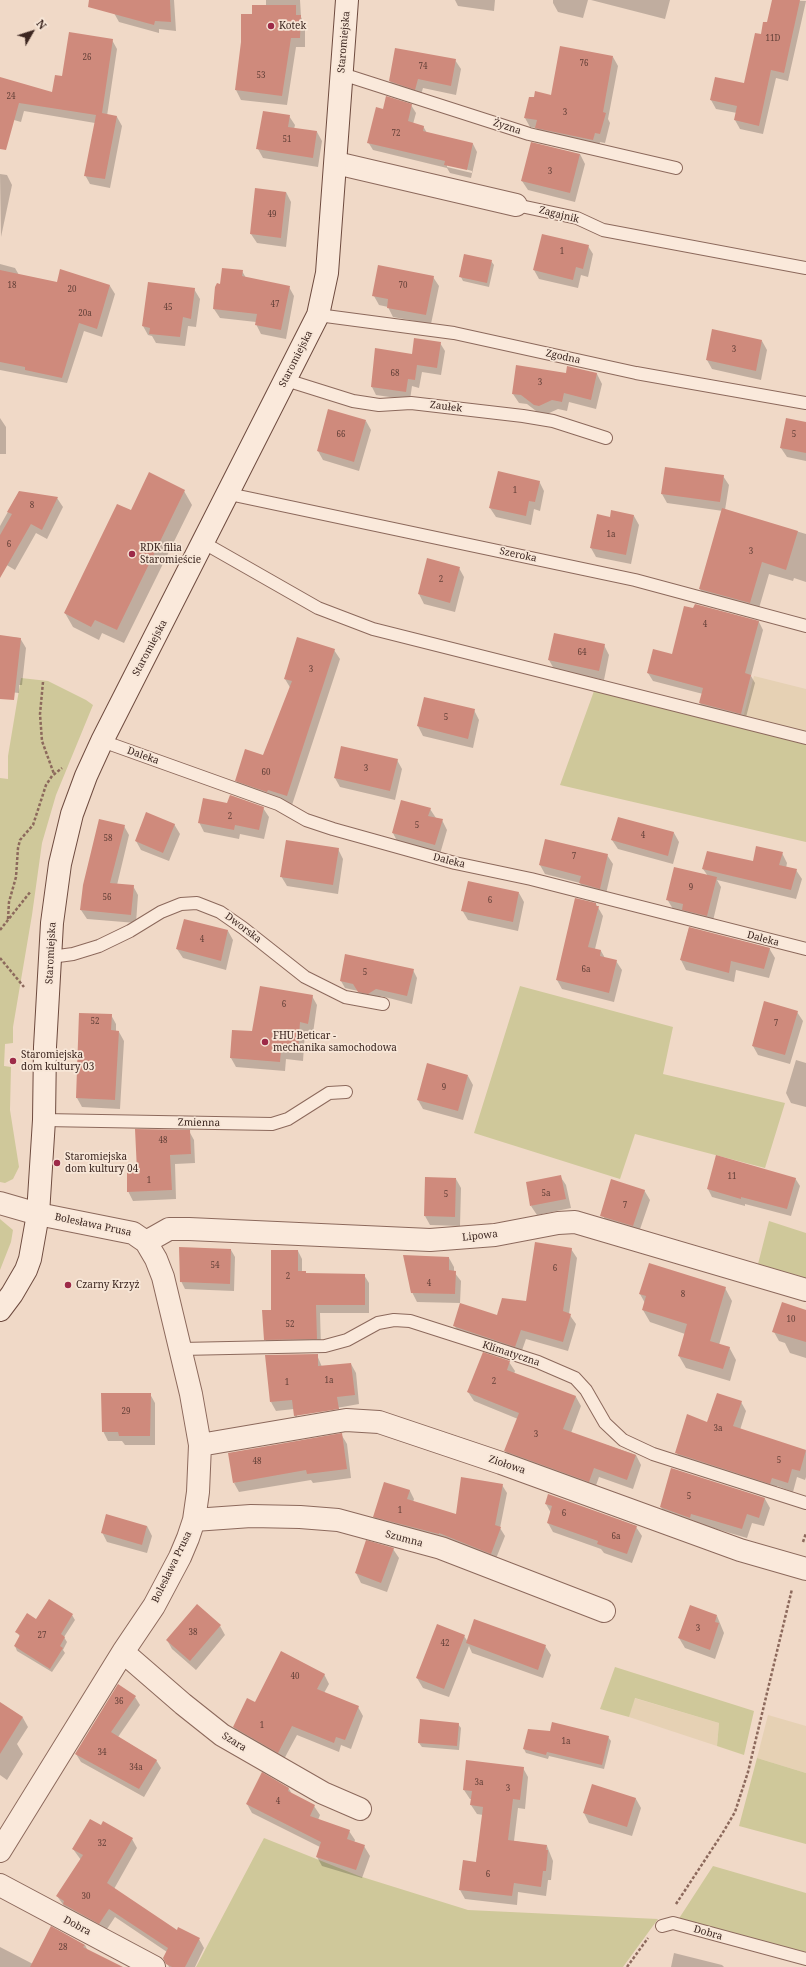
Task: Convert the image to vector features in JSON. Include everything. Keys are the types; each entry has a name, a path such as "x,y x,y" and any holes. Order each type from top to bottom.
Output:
{"street":[{"name":"Staromiejska","path":"0,1310 26,1270 30,1259 38,1214 44,1120 45,1047 52,923 60,864 72,814 86,776 102,741 229,494 318,315 327,273 347,0"},
{"name":"Zagajnik","path":"336,163 516,205"},
{"name":"Bolesława Prusa","path":"0,1203 38,1214 133,1233 146,1242 156,1259 163,1277 200,1445 198,1492 194,1520 188,1538 168,1580 154,1606 123,1652 0,1851"},
{"name":"Lipowa","path":"146,1242 169,1230 189,1229 430,1240 495,1235 558,1223 575,1222 806,1290"},
{"name":"Ziołowa","path":"200,1445 346,1420 379,1422 501,1463 740,1550 800,1567"},
{"name":"Szumna","path":"194,1520 251,1516 300,1517 338,1520 441,1548 604,1611"},
{"name":"Szara","path":"123,1652 183,1704 222,1735 324,1793 360,1809"},
{"name":"Dobra","path":"0,1885 154,1967"}],"lane":[{"name":"Żyzna","path":"342,74 528,134 676,168"},
{"name":"Zagajnik","path":"516,205 577,218 603,230 806,268"},
{"name":"Zgodna","path":"318,315 454,333 636,373 806,403"},
{"name":"Zaułek","path":"286,380 353,402 379,405 411,403 523,416 553,422 606,438"},
{"name":"Szeroka","path":"229,494 634,580 806,626"},
{"path":"204,543 318,608 373,629 806,738"},
{"name":"Daleka","path":"102,741 278,804 306,820 333,829 455,863 532,879 806,949"},
{"name":"Dworska","path":"51,957 73,954 99,946 130,931 161,912 181,904 197,903 220,912 243,928 305,977 345,997 383,1004"},
{"name":"Zmienna","path":"44,1120 272,1124 288,1118 329,1093 346,1092"},
{"name":"Klimatyczna","path":"180,1349 325,1346 347,1340 378,1323 394,1320 410,1321 538,1362 574,1378 586,1390 605,1423 623,1440 653,1454 806,1502"},
{"name":"Dobra","path":"662,1926 673,1924 806,1959"}],"path":[{"path":"43,682 40,714 42,742 54,774"},
{"path":"8,918 9,902 16,877 20,840 33,825 43,793 54,774 66,765"},
{"path":"0,930 8,918 36,886"},
{"path":"0,958 25,988"},
{"path":"627,1967 649,1936 662,1926 735,1812 748,1772 793,1585 800,1567 806,1533"}],"shaded area":[{"path":"754,676 806,689 806,733 743,718"},
{"path":"21,678 48,681 93,705 56,795 42,843 32,915 13,1027 13,1043 5,1044 4,1066 11,1067 10,1110 19,1167 13,1179 5,1183 0,1182 0,778 8,779 8,756"},
{"path":"594,691 806,743 806,842 560,785"},
{"path":"520,986 673,1027 663,1074 785,1103 765,1168 635,1134 620,1179 474,1133"},
{"path":"0,1219 13,1230 11,1242 0,1270"},
{"path":"769,1221 806,1233 806,1278 758,1264"},
{"path":"615,1667 754,1711 744,1755 717,1746 719,1723 635,1698 629,1717 600,1709"},
{"path":"634,1698 719,1723 717,1746 629,1717"},
{"path":"768,1715 806,1726 806,1773 757,1758"},
{"path":"757,1758 806,1773 806,1844 739,1826"},
{"path":"264,1838 359,1876 468,1910 658,1919 623,1967 196,1967"},
{"path":"713,1866 806,1893 806,1952 678,1920"}],"building":[{"path":"89,0 170,0 171,22 155,21 154,25 88,7"},
{"path":"772,0 800,0 784,73 771,70 759,126 734,120 737,106 710,100 715,77 744,83 755,33 761,34 763,22 767,22"},
{"path":"252,5 296,5 296,15 301,15 300,38 291,38 282,96 235,90 241,42 241,14 252,14"},
{"path":"69,32 113,39 102,113 117,116 105,179 84,176 96,115 19,103 6,150 0,149 0,77 52,92 55,75 62,76"},
{"path":"560,46 613,56 603,112 606,113 600,134 595,133 593,140 535,128 537,120 524,118 529,97 534,97 535,91 551,95"},
{"path":"395,48 456,59 451,86 418,79 415,90 389,81"},
{"path":"386,96 412,104 408,121 424,126 423,131 473,143 467,170 444,165 445,161 367,143 376,107 383,109"},
{"path":"263,111 290,115 288,127 317,131 313,158 256,149"},
{"path":"531,142 580,154 570,193 521,181"},
{"path":"255,188 286,192 281,238 250,234"},
{"path":"542,234 589,245 583,269 576,267 573,280 533,270"},
{"path":"464,254 492,260 487,283 459,277"},
{"path":"378,265 434,276 426,315 387,308 388,299 372,296"},
{"path":"222,268 243,270 242,276 290,286 281,330 255,325 257,314 213,309 215,287 217,283 220,284"},
{"path":"60,269 110,285 97,329 79,323 62,378 25,370 25,367 0,362 0,270 57,282"},
{"path":"148,282 195,288 191,319 183,317 180,337 149,334 150,328 142,326"},
{"path":"712,329 762,340 756,371 706,360"},
{"path":"414,338 441,342 437,368 417,365 415,380 408,379 406,392 371,387 375,348 412,354"},
{"path":"516,365 566,373 567,366 597,373 591,400 564,393 562,402 552,400 539,406 534,405 521,395 512,394"},
{"path":"328,409 366,420 354,462 317,451"},
{"path":"786,418 806,422 806,453 780,448"},
{"path":"665,467 724,475 720,502 661,494"},
{"path":"498,471 540,481 535,502 529,501 526,516 489,508"},
{"name":"RDK filia Staromieście","path":"149,472 185,490 117,630 95,620 91,627 64,613 117,504 131,510"},
{"path":"19,491 58,497 42,530 31,524 0,578 0,535 12,514 7,512"},
{"path":"722,508 798,531 786,570 762,562 750,603 699,589"},
{"path":"611,510 634,515 626,555 590,548 597,514 610,517"},
{"path":"427,558 460,567 450,603 418,594"},
{"path":"695,604 759,621 745,673 751,675 741,714 699,703 703,688 647,673 653,649 672,654 684,606 693,608"},
{"path":"554,633 605,644 599,671 548,660"},
{"path":"0,635 21,638 14,700 0,699"},
{"path":"297,637 335,649 287,796 268,790 267,792 235,781 245,749 263,755 292,681 284,679"},
{"path":"424,697 475,709 468,739 417,726"},
{"path":"341,746 398,759 390,791 334,778"},
{"path":"230,795 264,807 259,830 235,825 234,830 198,823 203,798 227,803"},
{"path":"401,800 431,808 428,816 443,819 435,845 392,833"},
{"path":"146,812 175,824 163,853 135,841"},
{"path":"618,817 674,832 668,856 611,840"},
{"path":"99,819 125,825 110,883 134,885 131,915 80,910 83,885"},
{"path":"545,839 608,854 600,889 579,883 581,876 539,865"},
{"path":"286,840 339,848 333,885 280,877"},
{"path":"756,846 783,852 779,865 797,869 791,890 702,869 707,851 753,861"},
{"path":"674,867 717,877 707,916 682,910 683,904 666,900"},
{"path":"468,881 519,892 513,922 461,911"},
{"path":"575,898 596,903 596,906 599,906 588,947 601,950 600,956 617,960 609,993 556,980"},
{"path":"184,919 228,930 221,961 176,949"},
{"path":"689,927 770,948 764,969 731,961 729,973 680,960"},
{"path":"345,954 414,969 407,996 376,989 368,994 358,992 353,984 340,981"},
{"path":"260,986 313,995 308,1024 300,1022 298,1052 281,1050 280,1062 230,1058 232,1030 252,1031"},
{"path":"764,1001 798,1011 785,1055 752,1046"},
{"path":"79,1013 112,1014 111,1030 119,1031 115,1100 76,1098"},
{"path":"427,1063 468,1075 458,1111 417,1100"},
{"path":"135,1129 190,1130 191,1154 170,1155 172,1190 127,1192 127,1172 137,1171"},
{"path":"716,1155 796,1178 787,1209 741,1197 741,1199 707,1189"},
{"path":"561,1175 566,1199 530,1206 526,1182"},
{"path":"425,1177 456,1178 455,1217 424,1216"},
{"path":"611,1179 645,1190 633,1226 600,1216"},
{"path":"535,1242 572,1248 563,1311 571,1314 563,1342 521,1330 515,1347 453,1326 460,1303 497,1315 502,1298 526,1301"},
{"path":"179,1247 231,1249 230,1284 180,1282"},
{"path":"271,1250 298,1250 298,1271 306,1271 306,1273 365,1274 365,1305 316,1305 317,1339 264,1340 262,1310 271,1310"},
{"path":"403,1255 449,1257 449,1270 456,1271 455,1294 411,1293"},
{"path":"649,1263 726,1287 710,1341 730,1347 723,1369 678,1356 687,1324 642,1310 646,1296 639,1294"},
{"path":"782,1302 806,1310 806,1342 772,1332"},
{"path":"483,1352 510,1361 507,1370 576,1396 563,1429 636,1455 627,1480 594,1468 589,1482 504,1451 519,1413 467,1392"},
{"path":"318,1354 318,1366 351,1363 355,1395 337,1397 339,1409 294,1416 292,1400 270,1402 265,1355"},
{"path":"101,1393 151,1393 150,1436 119,1436 118,1432 102,1432"},
{"path":"717,1393 742,1401 733,1426 806,1450 800,1471 792,1469 788,1483 772,1478 770,1484 675,1453 687,1414 707,1422"},
{"path":"342,1433 347,1469 307,1474 306,1470 233,1483 228,1453"},
{"path":"671,1468 765,1498 759,1518 747,1514 742,1529 691,1514 690,1518 660,1507"},
{"path":"461,1477 503,1484 495,1525 501,1527 491,1554 439,1533 373,1517 384,1482 410,1490 407,1499 456,1514"},
{"path":"548,1494 637,1526 627,1554 597,1544 598,1541 547,1523 552,1506 545,1504"},
{"path":"106,1514 147,1526 142,1545 101,1533"},
{"path":"366,1540 394,1548 381,1583 355,1573"},
{"path":"49,1599 73,1614 61,1634 65,1637 60,1646 63,1648 50,1669 14,1646 20,1635 15,1632 27,1613 36,1619"},
{"path":"197,1604 221,1625 190,1661 166,1640"},
{"path":"690,1605 717,1615 715,1622 719,1623 710,1650 678,1638"},
{"path":"474,1619 546,1645 538,1670 466,1643"},
{"path":"437,1624 465,1635 444,1689 416,1678"},
{"path":"281,1651 325,1674 317,1689 359,1706 345,1740 336,1737 334,1743 292,1726 278,1753 233,1727 247,1698 255,1702"},
{"path":"118,1684 136,1696 111,1732 157,1760 139,1789 75,1754"},
{"path":"0,1702 23,1717 0,1754"},
{"path":"420,1719 459,1723 457,1746 418,1743"},
{"path":"552,1722 609,1736 602,1765 547,1752 546,1755 523,1749 528,1729 550,1731"},
{"path":"466,1760 524,1767 520,1800 513,1799 508,1840 547,1845 546,1871 543,1871 541,1887 514,1883 512,1896 459,1890 463,1860 476,1862 483,1807 470,1805 472,1791 463,1790"},
{"path":"262,1772 289,1788 288,1791 315,1805 310,1816 350,1830 347,1839 365,1845 356,1870 316,1857 321,1842 246,1804"},
{"path":"592,1784 636,1798 627,1827 583,1813"},
{"path":"90,1819 101,1825 103,1821 133,1838 107,1883 177,1930 178,1927 200,1938 185,1967 172,1967 166,1964 163,1958 168,1948 109,1909 99,1924 63,1904 64,1901 56,1896 83,1855 72,1849"},
{"path":"51,1926 85,1945 83,1947 123,1967 30,1967"}],"place":[{"name":"Kotek","path":"271,26"},
{"name":"RDK filia Staromieście","path":"132,554"},
{"name":"FHU Beticar - mechanika samochodowa","path":"265,1042"},
{"name":"Staromiejska dom kultury 03","path":"13,1061"},
{"name":"Staromiejska dom kultury 04","path":"57,1163"},
{"name":"Czarny Krzyż","path":"68,1285"}]}
